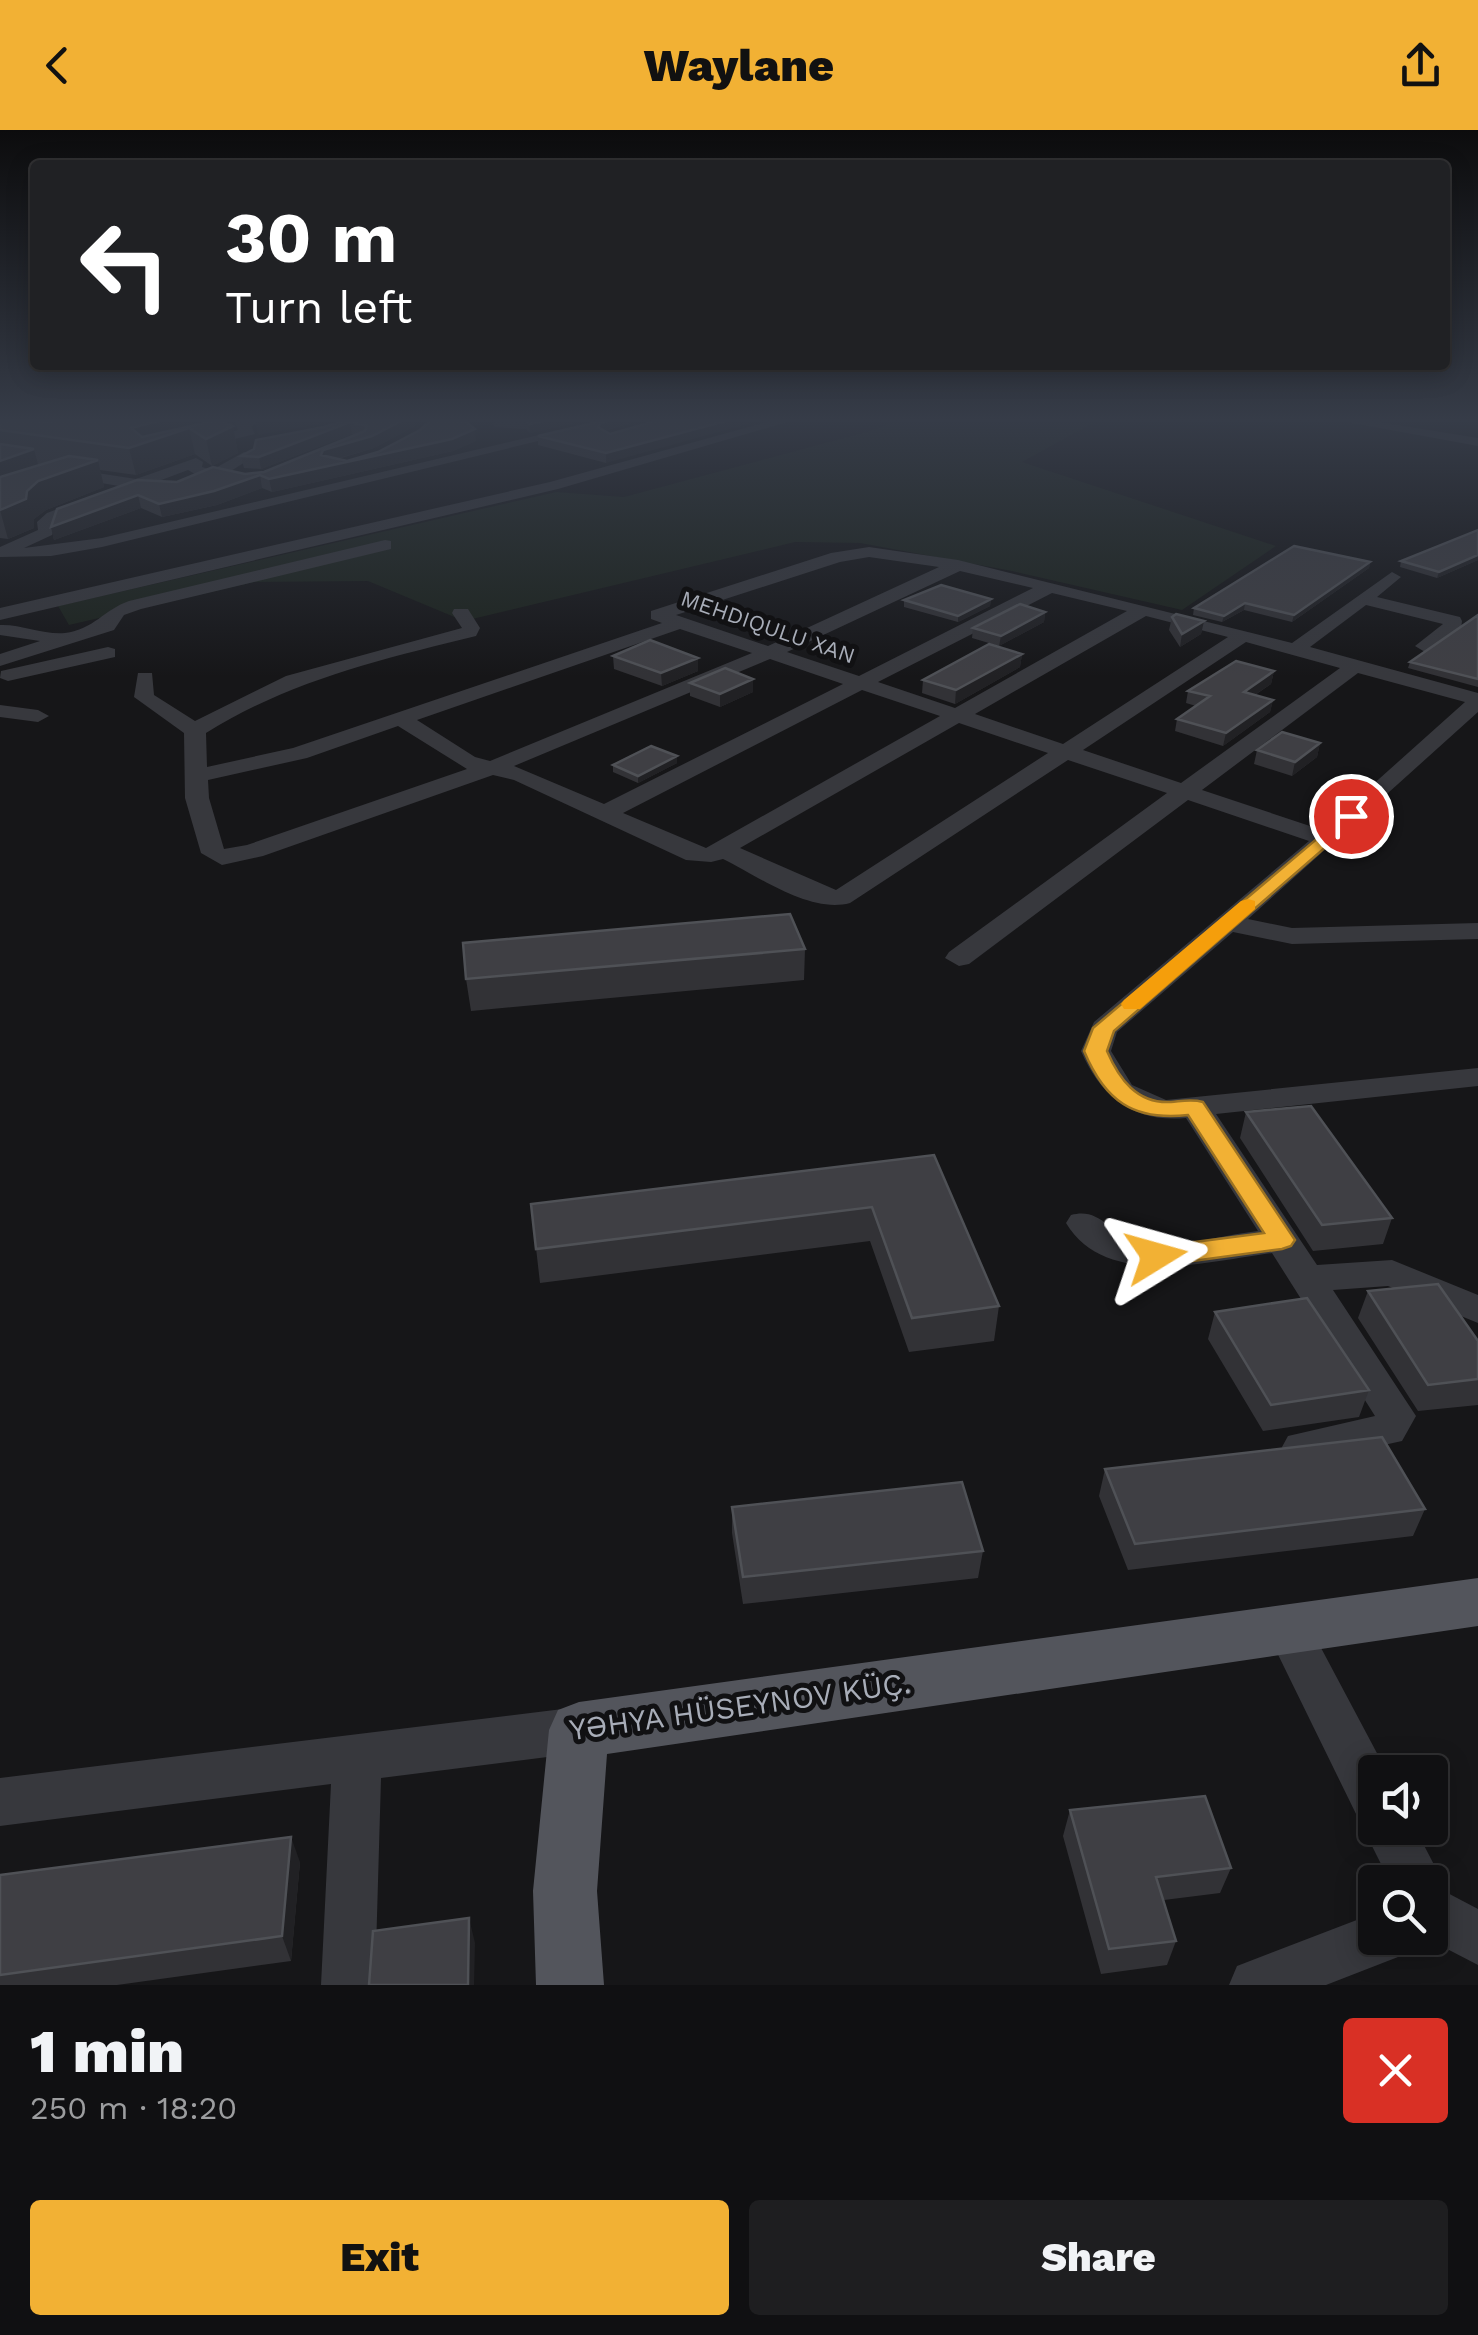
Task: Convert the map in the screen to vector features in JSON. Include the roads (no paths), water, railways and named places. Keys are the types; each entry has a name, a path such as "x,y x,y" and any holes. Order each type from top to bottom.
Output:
{"main road":[{"name":"YƏHYA HÜSEYNOV KÜÇ.","path":"579,1730 1478,1602"},
{"path":"570,1985 565,1891 579,1730"}],"street":[{"path":"4,553 46,532 45,522 52,516 81,505"},
{"path":"199,505 302,544"},
{"path":"4,553 88,544 269,505"},
{"path":"4,622 470,505"},
{"path":"0,660 107,626 118,611 134,605 344,556 537,505"},
{"name":"MEHDIQULU XAN","path":"1326,838 658,615 853,553 958,565 1297,648 1478,700"},
{"path":"195,730 197,798 214,853 222,858 254,851 491,768 766,654 958,565"},
{"path":"1297,648 1392,577"},
{"path":"604,813 1050,587"},
{"path":"1363,599 1453,622 1425,646"},
{"path":"403,720 467,762 522,775 694,855 724,850 1143,610"},
{"path":"195,730 273,687 340,665 469,632 471,628 460,613"},
{"path":"4,622 65,639"},
{"path":"196,776 300,753 676,624"},
{"path":"724,850 824,897 841,898 1244,635"},
{"path":"0,674 108,653"},
{"path":"959,958 1356,664"},
{"path":"145,677 144,697 195,730"},
{"path":"1478,700 1326,838 1104,1028 1096,1051 1106,1075 1128,1100 1180,1108 1478,1077"},
{"path":"0,711 38,716"},
{"path":"1227,923 1292,936 1478,931"},
{"path":"1180,1108 1282,1240 1396,1416 1388,1430 1342,1442 1269,1451"},
{"path":"1083,1223 1121,1250 1156,1256 1282,1240"},
{"path":"1307,1279 1392,1274 1478,1310"},
{"path":"1287,1628 1358,1768"},
{"name":"YƏHYA HÜSEYNOV KÜÇ.","path":"0,1802 579,1730"},
{"path":"348,1985 356,1757"},
{"path":"1448,1922 1478,1939"},
{"path":"1256,1985 1358,1946"}]}
